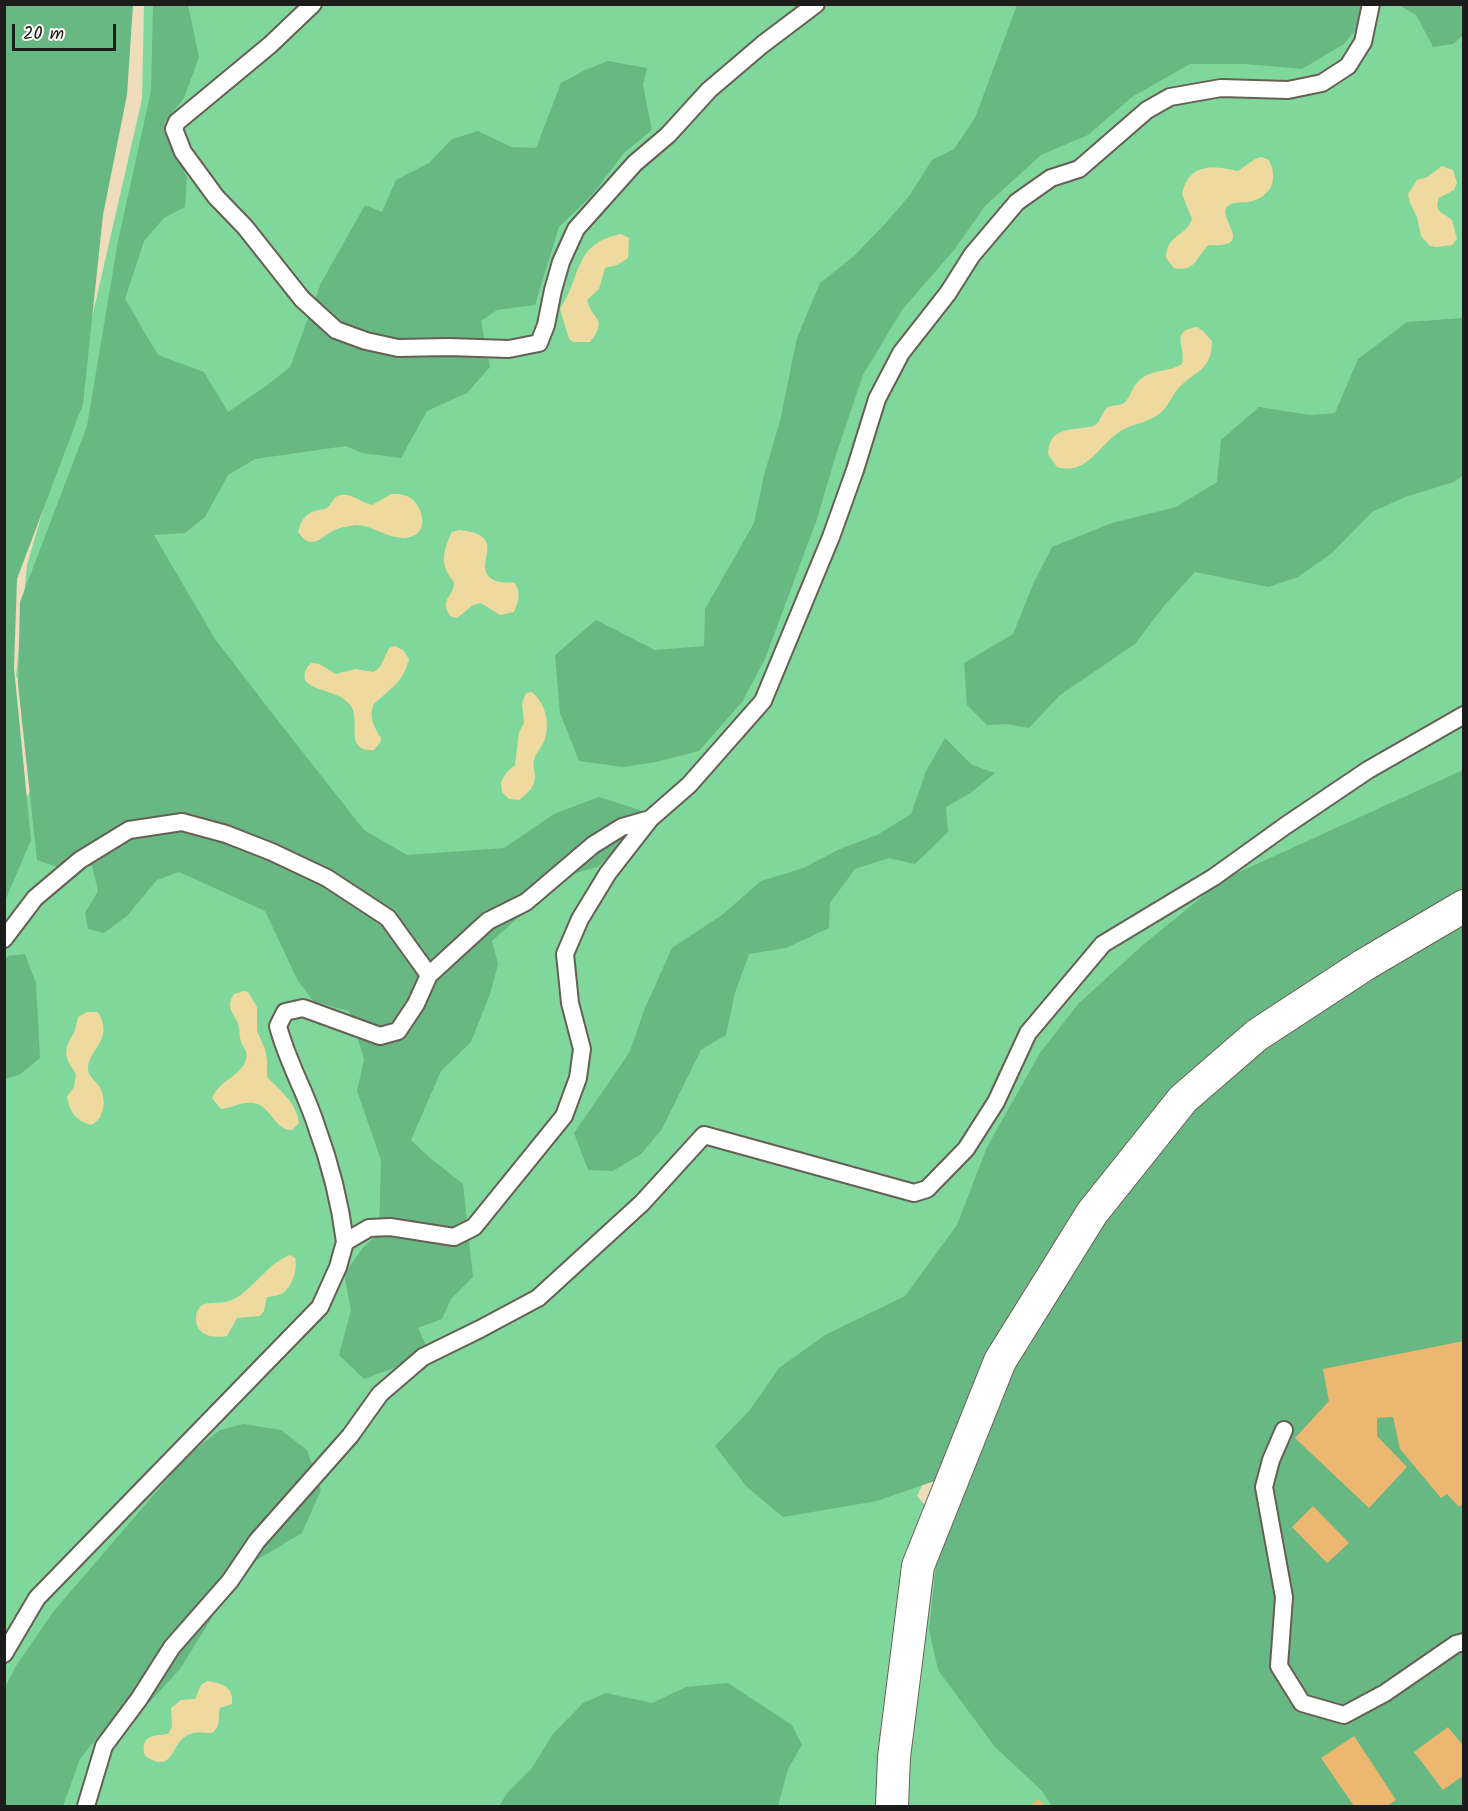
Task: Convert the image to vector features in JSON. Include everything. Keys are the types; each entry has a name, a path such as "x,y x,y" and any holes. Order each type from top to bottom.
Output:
{"street":[{"path":"892,1806 894,1757 918,1566 1000,1361 1092,1213 1183,1099 1257,1035 1364,965 1464,906"}],"lane":[{"path":"313,4 270,45 177,122 174,129 183,153 216,197 244,227 302,299 336,330 366,341 398,348 509,349 538,343 546,325 561,262 576,229 635,163 668,135 709,90 763,44 816,4"},
{"path":"345,1242 369,1228 390,1227 454,1237 474,1227 564,1116 578,1078 582,1049 570,1003 565,954 580,919 608,873 650,819 689,785 764,701 831,537 877,399 901,353 948,293 972,255 1017,202 1051,178 1078,169 1147,110 1170,97 1221,88 1288,90 1322,83 1348,66 1363,42 1371,4"},
{"path":"86,1806 104,1746 138,1700 172,1647 230,1581 257,1541 351,1436 380,1394 423,1357 538,1298 642,1203 704,1135 914,1193 927,1189 966,1149 996,1102 1028,1033 1103,944 1214,877 1368,770 1464,715"},
{"path":"4,1654 37,1598 320,1307 338,1267 345,1242 341,1212 316,1125 284,1050 278,1026 285,1012 303,1008 380,1036 398,1031 416,1004 429,975 488,921 526,902 593,845 622,827 650,819"},
{"path":"4,939 35,898 80,860 129,830 182,822 226,834 272,852 327,878 388,918 429,975"},
{"path":"1284,1430 1271,1460 1264,1487 1284,1597 1279,1666 1302,1703 1344,1715 1385,1693 1456,1644 1464,1642"}],"green space":[{"path":"5,4 133,5 127,95 103,215 83,404 17,579 14,668 31,840 5,901"},
{"path":"144,5 1463,5 1463,884 1030,1261 917,1496 1190,1806 5,1806 4,834 31,790 38,705 16,676 27,565 67,427 142,99"},
{"path":"153,5 188,5 199,57 184,98 164,123 187,178 185,207 164,218 144,241 125,299 158,355 204,372 228,412 290,367 321,283 365,205 382,212 396,180 429,163 452,139 478,131 511,147 536,148 561,83 585,70 608,61 647,68 643,85 652,130 624,153 592,195 559,227 535,305 497,310 481,321 490,367 467,393 427,411 401,458 362,453 346,446 255,459 228,475 205,517 185,533 154,535 215,639 364,830 407,855 504,848 554,814 599,797 643,811 616,850 597,867 565,876 492,941 498,964 490,994 471,1042 441,1071 411,1140 463,1184 473,1277 451,1299 442,1319 418,1328 426,1345 410,1362 364,1379 339,1355 351,1310 344,1274 362,1249 379,1232 381,1160 357,1091 364,1059 349,1011 314,1002 298,981 265,911 179,872 157,880 127,916 104,933 88,929 85,913 98,891 92,866 60,868 37,860 18,684 20,602 87,426 118,241 151,91"},
{"path":"1017,5 1381,5 1375,6 1344,44 1302,69 1245,64 1190,64 1132,97 1088,135 1041,155 985,206 954,250 902,310 863,375 817,519 765,659 742,702 699,751 656,762 623,767 579,761 560,713 555,655 596,620 655,650 704,646 705,609 754,523 764,475 780,421 797,338 820,283 854,256 884,225 909,196 932,160 954,149 975,118"},
{"path":"1399,5 1463,5 1463,35 1453,44 1433,47 1416,15"},
{"path":"1463,318 1463,475 1454,482 1405,497 1372,512 1332,553 1298,577 1268,587 1195,572 1163,607 1135,644 1060,695 1029,728 1006,724 987,725 967,705 964,663 1013,634 1034,582 1052,547 1112,523 1176,507 1217,482 1221,440 1259,407 1310,415 1335,413 1358,359 1407,322"},
{"path":"945,738 972,765 995,773 972,792 946,807 948,832 915,864 889,858 855,869 830,903 829,928 786,948 749,954 735,993 726,1035 701,1050 662,1129 641,1154 613,1171 588,1170 574,1133 629,1053 645,1008 672,948 722,915 761,881 803,868 840,849 877,835 911,814 926,771"},
{"path":"1463,770 1463,1806 1052,1806 1042,1791 995,1747 938,1670 929,1629 938,1547 952,1475 877,1501 783,1517 747,1487 715,1446 749,1411 779,1368 825,1335 905,1296 957,1225 987,1147 1040,1053 1078,1004 1144,944 1224,879"},
{"path":"25,954 36,983 40,1058 19,1075 5,1079 5,960 8,956"},
{"path":"243,1424 281,1430 307,1450 321,1490 302,1533 257,1560 216,1611 180,1669 149,1703 111,1721 80,1759 63,1806 5,1806 5,1687 16,1666 53,1612 188,1455 220,1430"},
{"path":"728,1683 792,1725 802,1745 788,1769 778,1806 499,1806 508,1792 532,1768 553,1734 583,1703 606,1693 652,1703 686,1687"}],"sand":[{"path":"1261,157 1269,160 1272,167 1271,187 1257,200 1234,203 1227,207 1225,212 1233,237 1231,242 1223,245 1209,245 1192,266 1182,269 1174,268 1166,258 1167,250 1192,219 1182,194 1190,176 1211,167 1238,171"},
{"path":"1442,166 1453,170 1457,183 1454,190 1439,198 1437,206 1440,212 1452,220 1457,239 1452,245 1437,247 1430,246 1421,236 1408,194 1417,180 1427,177"},
{"path":"621,234 629,238 628,258 617,265 605,268 599,289 587,300 599,323 596,334 590,342 573,342 569,339 560,309 586,253 606,238"},
{"path":"1197,327 1212,341 1209,360 1200,371 1182,384 1159,414 1122,430 1085,463 1068,469 1057,467 1048,454 1053,438 1064,431 1094,426 1108,407 1126,401 1142,378 1182,364 1181,336 1188,329"},
{"path":"391,494 408,497 417,504 422,515 422,526 416,535 396,537 356,525 337,529 313,542 303,538 298,532 307,515 327,508 338,496 349,495 372,505"},
{"path":"460,530 476,533 484,539 487,546 485,569 488,576 498,582 515,583 519,597 514,612 500,615 481,603 473,605 457,618 450,616 446,602 452,592 454,582 446,570 444,558 446,545 452,532"},
{"path":"395,646 403,650 409,659 403,675 373,705 373,722 381,738 374,750 365,749 356,742 354,714 348,702 337,695 310,685 305,681 305,671 311,663 319,664 336,674 355,669 374,672 380,667 389,648"},
{"path":"532,692 543,707 547,720 546,733 544,742 534,760 533,786 519,800 509,799 502,792 501,782 515,765 519,732 524,723 522,703 526,693"},
{"path":"248,992 257,1007 257,1031 265,1049 267,1077 287,1098 298,1116 299,1123 292,1130 281,1127 260,1105 245,1103 221,1109 212,1098 219,1087 240,1070 246,1059 238,1023 230,1006 234,994"},
{"path":"87,1012 98,1012 103,1030 102,1038 89,1062 88,1072 100,1088 104,1104 99,1119 91,1125 74,1115 67,1097 74,1087 76,1074 68,1061 67,1046 75,1030 78,1017"},
{"path":"290,1255 295,1258 296,1262 291,1283 281,1294 267,1297 264,1311 260,1316 237,1318 227,1336 206,1335 199,1329 196,1317 201,1306 236,1298 275,1263"},
{"path":"207,1681 226,1687 232,1698 232,1704 220,1708 215,1730 212,1733 188,1735 177,1745 171,1756 162,1762 145,1756 144,1744 148,1738 168,1734 172,1727 171,1708 181,1700 195,1699 201,1685"}],"building":[{"path":"1464,1341 1464,1503 1459,1507 1447,1494 1441,1498 1400,1449 1393,1417 1377,1418 1377,1436 1407,1467 1369,1508 1295,1438 1329,1401 1323,1369"},
{"path":"1313,1506 1349,1543 1327,1563 1292,1527"},
{"path":"1448,1727 1464,1747 1464,1775 1443,1790 1414,1752"},
{"path":"1354,1736 1396,1800 1387,1806 1354,1806 1321,1758"},
{"path":"1039,1799 1045,1806 1029,1806"}]}
